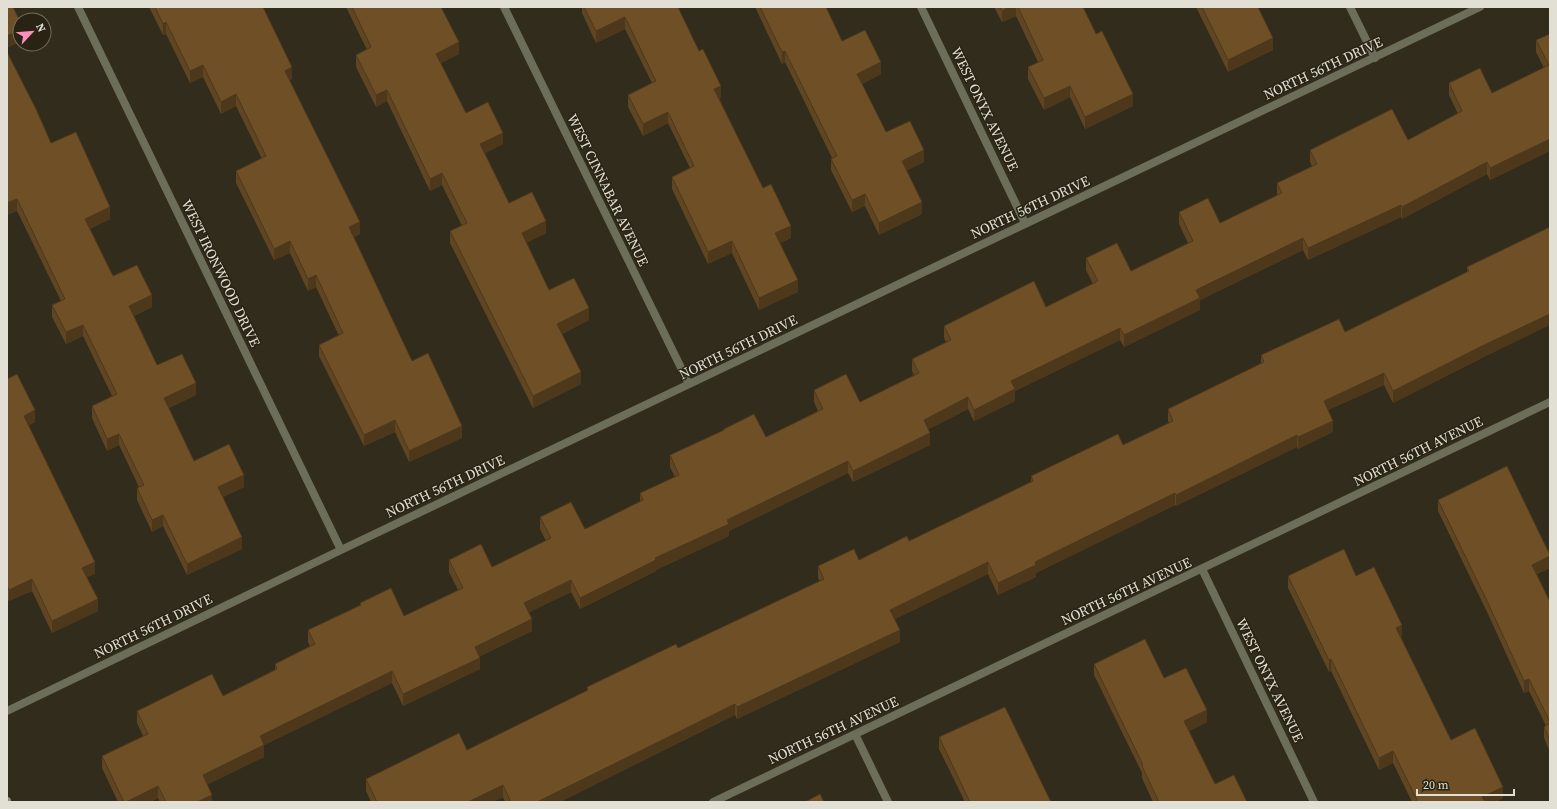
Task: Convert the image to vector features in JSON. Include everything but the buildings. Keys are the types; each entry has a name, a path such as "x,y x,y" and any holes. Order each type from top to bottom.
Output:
{"street":[{"name":"WEST IRONWOOD DRIVE","path":"78,7 341,550"},
{"name":"WEST CINNABAR AVENUE","path":"504,7 689,384"},
{"name":"WEST ONYX AVENUE","path":"921,7 1026,223"},
{"path":"1350,7 1375,58"},
{"name":"NORTH 56TH DRIVE","path":"7,711 341,550 1480,7"},
{"name":"NORTH 56TH AVENUE","path":"713,802 1549,404"},
{"name":"WEST ONYX AVENUE","path":"1202,569 1314,802"},
{"path":"855,734 888,802"}]}
